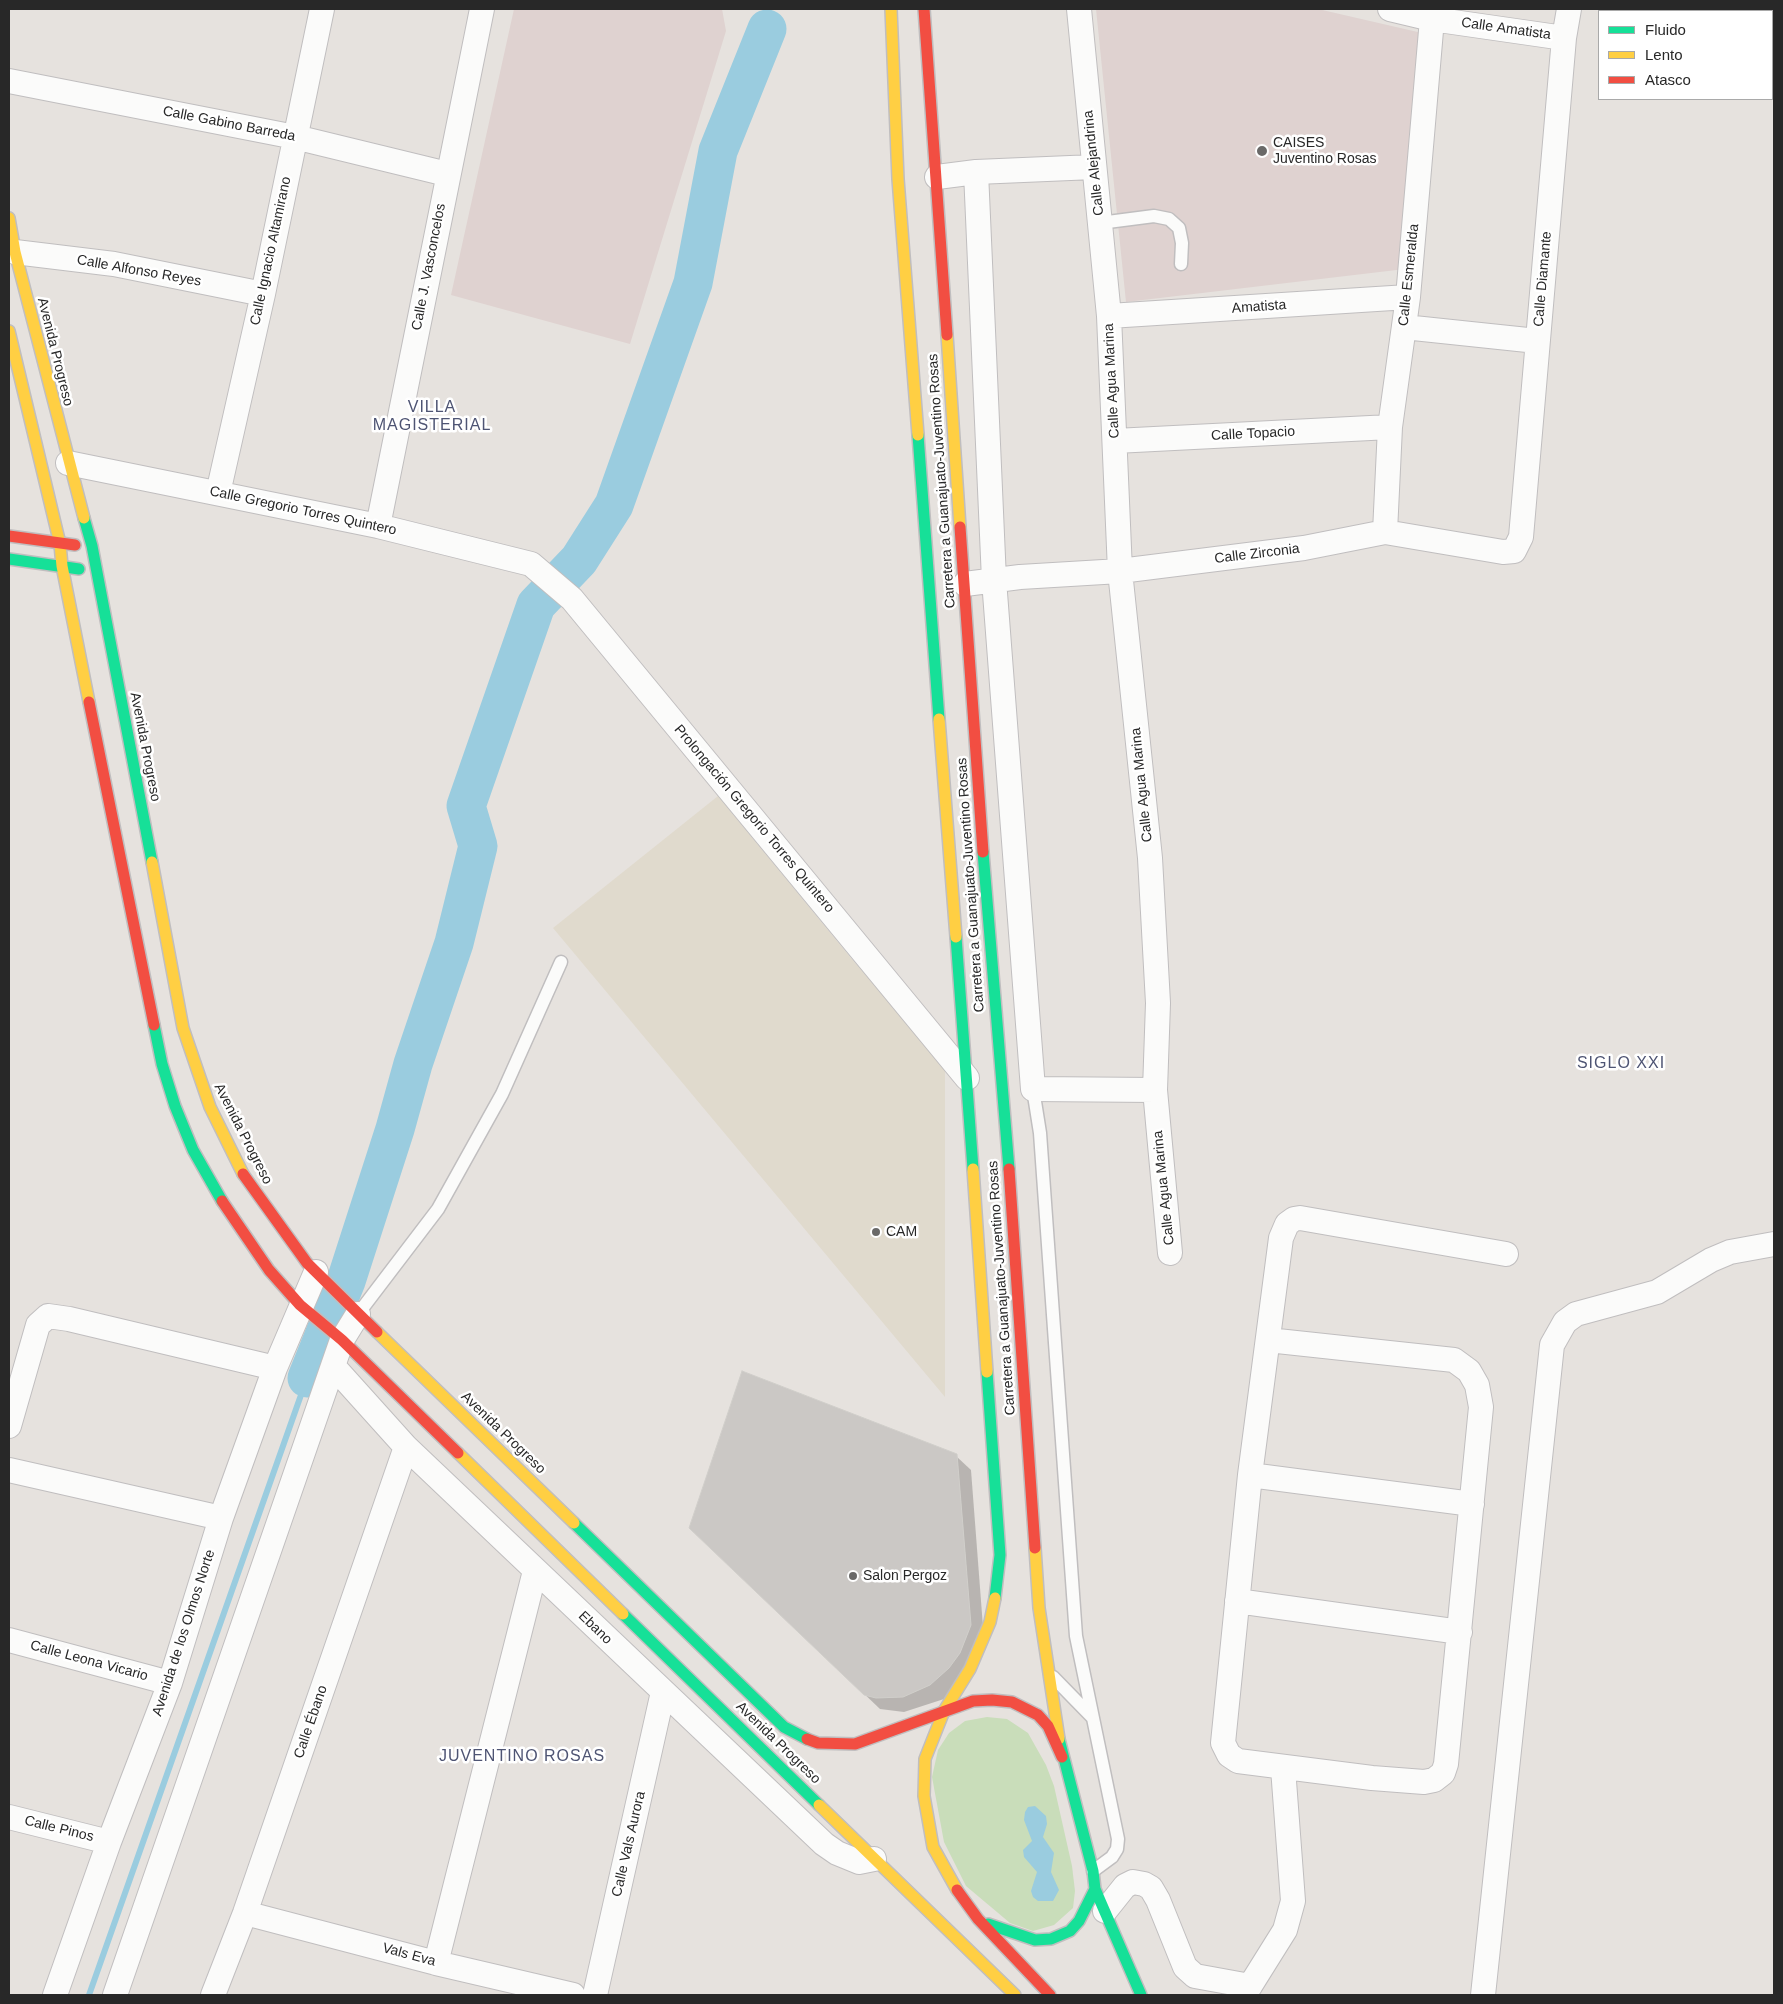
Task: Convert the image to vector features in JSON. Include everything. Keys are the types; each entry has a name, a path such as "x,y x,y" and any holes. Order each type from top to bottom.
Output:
{"main road":[{"name":"Carretera a Guanajuato-Juventino Rosas","path":"891,9 898,179 967,1078 1000,1555 998,1588 990,1622 970,1669 944,1711 930,1742 924,1776 926,1821 933,1847 943,1868 978,1919"},
{"name":"Carretera a Guanajuato-Juventino Rosas","path":"924,9 987,907 1012,1203 1034,1551 1047,1671 1062,1757"},
{"name":"Avenida Progreso","path":"9,218 15,252 68,463 92,546 183,1028 196,1072 210,1107 248,1182 318,1274 784,1727 818,1743 855,1744 973,1701 992,1700 1018,1705 1038,1715 1048,1726 1062,1757"},
{"name":"Avenida Progreso","path":"9,331 60,544 62,566 151,1017 167,1081 193,1150 215,1190 269,1270 303,1307 339,1338 680,1658 874,1859 1015,1995"},
{"path":"9,536 60,544 92,546"},
{"path":"9,559 96,571"},
{"path":"680,1658 696,1640"},
{"path":"1062,1757 1093,1870 1095,1889 1114,1938 1141,1995"},
{"path":"894,1878 928,1895"},
{"path":"953,1907 1018,1936 1035,1940 1050,1939 1070,1931 1079,1921 1095,1889"},
{"path":"978,1919 1050,1995"}],"street":[{"name":"Calle Ignacio Altamirano","path":"218,492 263,294 322,9"},
{"name":"Calle J. Vasconcelos","path":"378,526 447,174 482,9"},
{"name":"Calle Alejandrina","path":"1079,9 1109,316"},
{"name":"Calle Amatista","path":"1390,9 1432,19 1564,38"},
{"name":"Calle Diamante","path":"1516,548 1520,537 1568,9"},
{"name":"Calle Esmeralda","path":"1385,532 1390,428 1408,297 1432,19"},
{"name":"Calle Gabino Barreda","path":"9,81 295,136 447,174"},
{"path":"937,177 976,172 1094,167"},
{"path":"976,172 994,580 1033,1089 1155,1090"},
{"name":"Calle Alfonso Reyes","path":"15,252 114,264 263,294"},
{"name":"Amatista","path":"1109,316 1408,297"},
{"name":"Calle Agua Marina","path":"1109,316 1120,571 1150,858 1158,1003 1158,1057 1155,1090 1170,1253"},
{"path":"1404,327 1538,341"},
{"name":"Calle Topacio","path":"1115,441 1390,428"},
{"name":"Calle Gregorio Torres Quintero","path":"68,463 378,526 526,561 535,566"},
{"name":"Calle Zirconia","path":"964,584 1120,571 1304,548 1385,532 1503,552 1512,552 1516,548"},
{"name":"Prolongación Gregorio Torres Quintero","path":"535,566 572,599 967,1078"},
{"path":"1268,1340 1454,1360 1469,1371 1477,1385 1481,1407 1446,1764 1443,1773 1434,1780 1424,1782 1407,1781 1283,1768 1238,1761 1229,1755 1223,1743 1250,1475 1281,1238 1287,1224 1294,1219 1300,1218 1506,1254"},
{"path":"1483,1995 1552,1345 1565,1322 1576,1314 1657,1292 1711,1260 1730,1252 1774,1244"},
{"name":"Avenida de los Olmos Norte","path":"55,1995 109,1842 170,1683 221,1518 275,1368 318,1274"},
{"path":"115,1995 334,1367 339,1338 354,1310"},
{"path":"9,1426 38,1325 48,1316 70,1318 275,1368"},
{"name":"Ebano","path":"334,1367 406,1447 824,1844 837,1853 859,1862 874,1859"},
{"name":"Calle Ébano","path":"213,1995 245,1912 406,1447"},
{"path":"9,1470 221,1518"},
{"path":"1250,1475 1472,1504"},
{"path":"436,1963 535,1571"},
{"path":"1237,1601 1460,1632"},
{"name":"Calle Leona Vicario","path":"9,1640 170,1683"},
{"name":"Calle Vals Aurora","path":"595,1995 663,1692"},
{"path":"1105,1911 1125,1886 1134,1882 1144,1884 1151,1888 1158,1900 1185,1967 1196,1976 1246,1990 1285,1930 1293,1901 1283,1768"},
{"name":"Calle Pinos","path":"9,1817 109,1842"},
{"name":"Vals Eva","path":"245,1912 436,1963 573,1995"}],"lane":[{"path":"1100,223 1154,216 1169,219 1179,228 1182,244 1181,264"},
{"path":"354,1310 438,1209 502,1094 561,962"},
{"path":"1033,1089 1040,1134 1076,1636 1118,1840 1112,1857 1093,1870"},
{"path":"1047,1671 1093,1718"}],"shaded area":[{"path":"514,9 722,9 726,31 630,344 451,295"},
{"name":"CAISES Juventino Rosas","path":"1096,9 1318,9 1422,33 1405,269 1126,302"},
{"name":"CAM","path":"718,796 851,958 945,1067 945,1397 553,928"}],"green space":[{"path":"987,1717 1007,1719 1028,1733 1046,1765 1054,1786 1072,1866 1075,1891 1073,1908 1054,1925 1033,1931 1010,1923 966,1886 944,1842 932,1777 938,1750 949,1733 965,1721"}],"water":[{"path":"1035,1806 1046,1816 1047,1824 1043,1837 1054,1853 1051,1872 1059,1890 1053,1901 1038,1901 1033,1897 1031,1891 1037,1872 1024,1857 1023,1850 1032,1841 1024,1820 1025,1812 1028,1807"}],"building":[{"name":"Salon Pergoz","path":"742,1371 957,1454 971,1625 960,1653 949,1668 930,1685 903,1697 876,1698 864,1695 689,1528"}],"waterway":[{"path":"307,1378 346,1281 395,1129 413,1064 454,943 478,846 466,806 536,605 579,560 614,505 693,283 718,151 767,29"},
{"path":"89,1995 307,1378"}],"traffic: fast":[{"path":"918,435 939,719"},
{"path":"84,518 92,546 152,862"},
{"path":"9,559 79,569"},
{"path":"983,852 1009,1169"},
{"path":"956,937 973,1169"},
{"path":"154,1025 162,1064 175,1106 193,1150 222,1201"},
{"path":"987,1372 1000,1555 995,1598"},
{"path":"574,1523 784,1727 807,1739"},
{"path":"623,1614 819,1805"},
{"path":"1059,1739 1093,1871 1095,1889 1141,1995"},
{"path":"988,1924 1035,1940 1051,1939 1070,1931 1079,1921 1095,1889"}],"traffic: slow":[{"path":"891,9 898,179 918,435"},
{"path":"9,218 15,252 84,518"},
{"path":"9,331 60,544 62,566 89,702"},
{"path":"947,335 960,527"},
{"path":"939,719 956,937"},
{"path":"152,862 183,1028 210,1107 243,1174"},
{"path":"973,1169 987,1372"},
{"path":"377,1332 574,1523"},
{"path":"458,1453 623,1614"},
{"path":"1035,1548 1039,1608 1059,1739"},
{"path":"957,1890 933,1847 924,1796 925,1759 944,1711 970,1669 990,1622 995,1598"},
{"path":"819,1805 1015,1995"}],"traffic: jam":[{"path":"924,9 947,335"},
{"path":"960,527 983,852"},
{"path":"9,536 75,545"},
{"path":"89,702 154,1025"},
{"path":"1009,1169 1035,1548"},
{"path":"243,1174 307,1263 377,1332"},
{"path":"222,1201 269,1270 300,1305 342,1340 458,1453"},
{"path":"807,1739 818,1743 855,1744 973,1701 992,1700 1012,1702 1038,1715 1048,1726 1062,1757"},
{"path":"957,1890 978,1919 1050,1995"}],"place":[{"name":"CAISES Juventino Rosas","path":"1262,151"},
{"name":"CAM","path":"876,1232"},
{"name":"Salon Pergoz","path":"853,1576"}],"district":[{"name":"VILLA MAGISTERIAL","path":"432,417"},
{"name":"SIGLO XXI","path":"1621,1064"},
{"name":"JUVENTINO ROSAS","path":"522,1757"}]}
